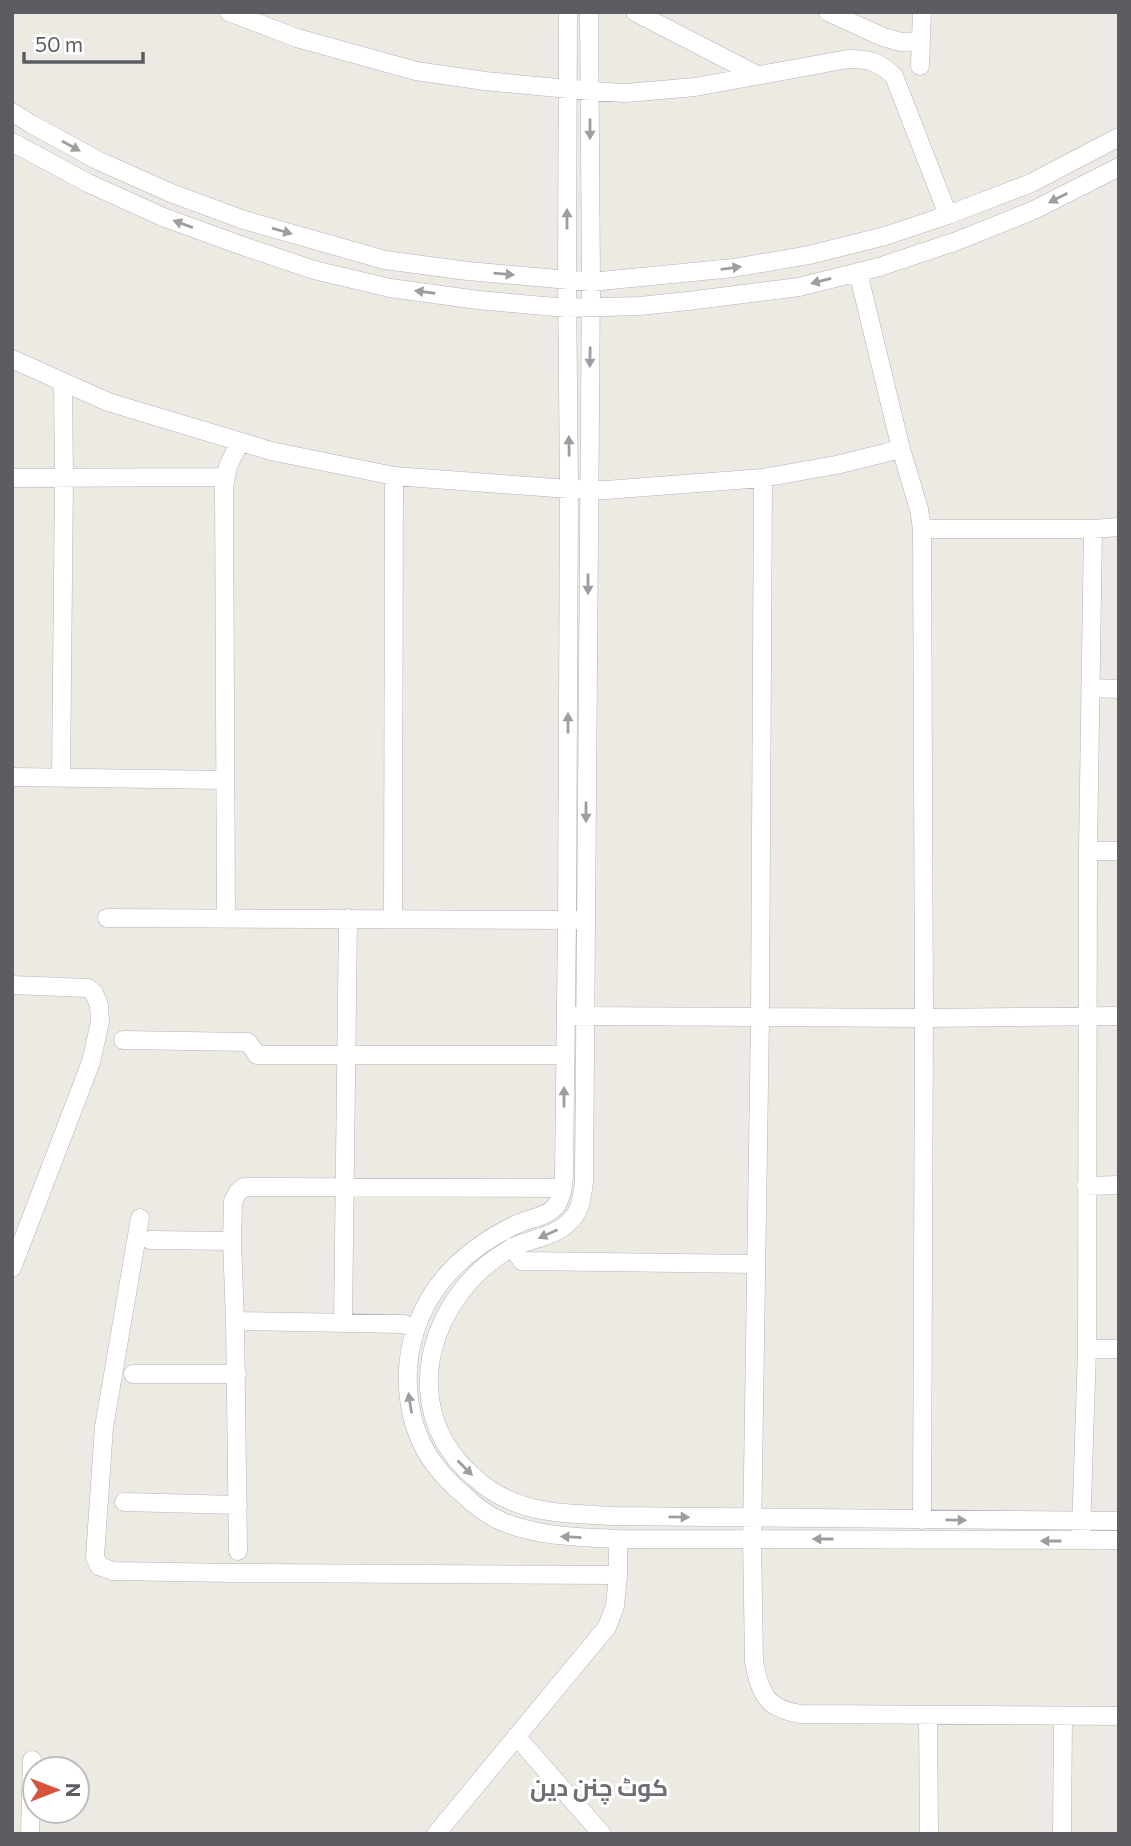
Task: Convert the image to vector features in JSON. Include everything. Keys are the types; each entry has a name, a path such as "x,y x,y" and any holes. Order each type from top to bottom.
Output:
{"street":[{"path":"229,12 297,38 416,71 590,91 626,93 695,87 848,59 866,59 882,65 894,76 948,215"},
{"path":"568,12 567,920 562,1188 554,1208 520,1222 472,1250 452,1268 430,1298 416,1329 407,1376 413,1419 420,1440 433,1463 450,1483 475,1505 501,1521 552,1535 618,1539 1119,1540"},
{"path":"589,12 591,308 584,1182 581,1203 570,1222 543,1237 512,1247 496,1256 464,1287 442,1321 430,1357 428,1378 433,1414 439,1432 464,1468 485,1487 506,1500 550,1512 614,1516 1119,1521"},
{"path":"635,12 757,75"},
{"path":"828,12 883,37 901,42 920,41"},
{"path":"920,66 922,12"},
{"path":"12,112 99,161 170,193 244,220 385,260 468,271 591,282 733,268 809,255 885,236 1031,183 1119,137"},
{"path":"12,142 88,183 163,217 314,270 390,288 568,308 688,302 799,287 858,272 970,236 1034,210 1119,167"},
{"path":"858,272 922,529 922,1520"},
{"path":"12,359 108,402 283,453 394,475 569,489 645,487 763,478 836,465 901,449"},
{"path":"61,778 63,382"},
{"path":"226,917 225,477 240,442"},
{"path":"393,919 394,475"},
{"path":"12,478 225,477"},
{"path":"763,478 760,1018 752,1539 754,1661 757,1679 772,1704 785,1712 801,1714 1119,1716"},
{"path":"922,529 1119,527"},
{"path":"1081,1541 1087,1349 1088,851 1093,528"},
{"path":"1090,688 1119,689"},
{"path":"12,777 225,780"},
{"path":"1088,851 1119,851"},
{"path":"107,918 586,919"},
{"path":"343,1323 348,918"},
{"path":"12,985 88,988 94,993 99,1005 100,1022 91,1062 12,1268"},
{"path":"565,1016 1119,1016"},
{"path":"123,1040 248,1042 257,1055 565,1055"},
{"path":"1086,1186 1119,1185"},
{"path":"238,1551 237,1374 232,1241 233,1200 238,1192 244,1187 562,1188"},
{"path":"140,1218 104,1427 95,1557 99,1566 113,1571 618,1575"},
{"path":"150,1240 232,1241"},
{"path":"512,1247 522,1261 756,1264"},
{"path":"235,1321 404,1324 416,1329"},
{"path":"1087,1349 1119,1349"},
{"path":"133,1374 237,1374"},
{"path":"124,1502 238,1506"},
{"path":"436,1834 607,1627 615,1606 618,1539"},
{"path":"928,1715 929,1834"},
{"path":"1062,1834 1063,1717"},
{"path":"516,1736 601,1834"}],"district":[{"name":"کوٹ چنن دین","path":"599,1788"}]}
